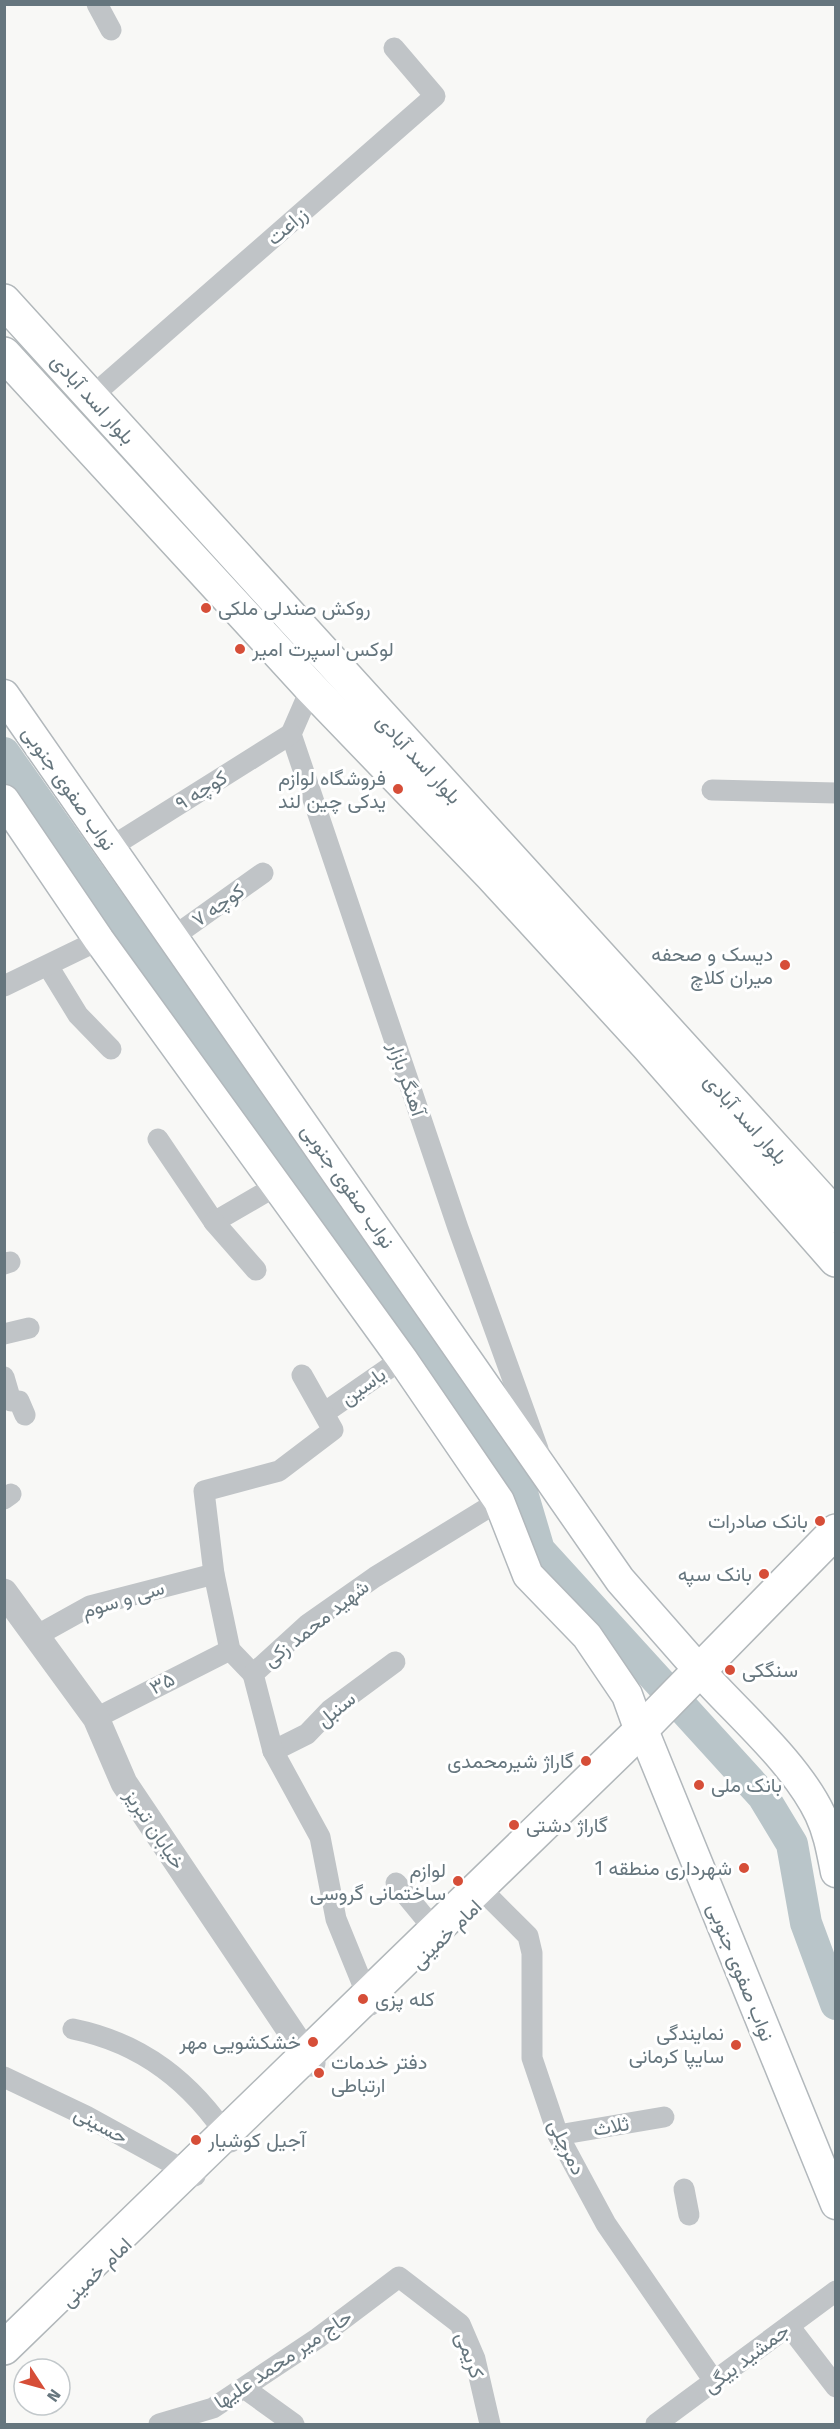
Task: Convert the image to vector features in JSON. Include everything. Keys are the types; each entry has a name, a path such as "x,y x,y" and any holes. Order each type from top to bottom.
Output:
{"main road":[{"name":"بلوار اسد آبادی","path":"4,301 254,579 836,1215"},
{"name":"بلوار اسد آبادی","path":"4,354 311,688 515,901 648,1046 836,1260"},
{"path":"230,599 254,579"},
{"name":"نواب صفوی جنوبی","path":"4,695 546,1469 620,1580 700,1680 806,1789 821,1815 831,1844 836,1872"},
{"name":"نواب صفوی جنوبی","path":"4,800 99,940 402,1359 499,1501 528,1575 586,1636 627,1695 647,1731 836,2204"},
{"name":"امام خمینی","path":"700,1680 836,1531"},
{"name":"امام خمینی","path":"4,2360 190,2174 647,1731 700,1680 836,1559"},
{"name":"امام خمینی","path":"369,2001 434,1929 482,1891"},
{"name":"امام خمینی","path":"4,2348 190,2174"}],"street":[{"path":"96,4 111,30"},
{"name":"زراعت","path":"91,397 435,96 394,48"},
{"path":"291,734 311,688"},
{"name":"کوچه ۹","path":"111,847 291,734"},
{"name":"آهنگر بازار","path":"291,734 454,1216 546,1469"},
{"path":"712,790 836,792"},
{"name":"کوچه ۷","path":"173,937 263,873"},
{"path":"4,986 99,940"},
{"path":"48,966 78,1015 111,1048"},
{"path":"158,1139 214,1222 256,1270"},
{"path":"214,1222 276,1186"},
{"path":"4,1334 29,1328"},
{"name":"یاسین","path":"324,1413 402,1359"},
{"path":"252,1674 230,1650 214,1574 204,1491 279,1471 333,1430 302,1375"},
{"path":"4,1377 11,1401 19,1401 25,1415"},
{"name":"شهید محمد زکی","path":"369,2001 336,1919 320,1837 273,1751 252,1674 308,1624 375,1577 499,1501"},
{"name":"سی و سوم","path":"36,1636 90,1606 214,1574"},
{"name":"خیابان تبریز","path":"4,1592 96,1718 124,1783 309,2059"},
{"name":"۳۵","path":"96,1718 230,1650"},
{"name":"سنبل","path":"273,1751 307,1734 330,1710 395,1662"},
{"path":"396,1883 434,1929"},
{"name":"دمرچلی","path":"482,1891 528,1936 532,1953 532,2058 538,2085 558,2135 606,2224 714,2381"},
{"path":"72,2029 99,2034 126,2044 168,2070 199,2100 228,2137"},
{"name":"حسینی","path":"4,2077 86,2116 190,2174"},
{"name":"ثلاث","path":"558,2135 664,2117"},
{"path":"684,2189 689,2216"},
{"name":"حاج میر محمد علیها","path":"159,2424 213,2408 318,2338 399,2277"},
{"name":"کریمی","path":"399,2277 460,2325 475,2359 490,2424"},
{"name":"جمشید بیگی","path":"656,2424 836,2291"},
{"path":"789,2326 836,2387"},
{"path":"244,2388 294,2424"}],"waterway":[{"path":"4,753 520,1486 539,1550 763,1796 792,1844 806,1923 836,2004"}],"place":[{"name":"روکش صندلی ملکی","path":"206,608"},
{"name":"لوکس اسپرت امیر","path":"240,649"},
{"name":"فروشگاه لوازم یدکی چین لند","path":"398,789"},
{"name":"دیسک و صحفه میران کلاچ","path":"785,965"},
{"name":"بانک صادرات","path":"820,1521"},
{"name":"بانک سپه","path":"764,1574"},
{"name":"سنگکی","path":"730,1670"},
{"name":"گاراژ شیرمحمدی","path":"586,1761"},
{"name":"بانک ملی","path":"699,1785"},
{"name":"گاراژ دشتی","path":"514,1825"},
{"name":"شهرداری منطقه 1","path":"744,1868"},
{"name":"لوازم ساختمانی گروسی","path":"458,1881"},
{"name":"کله پزی","path":"363,1999"},
{"name":"خشکشویی مهر","path":"313,2042"},
{"name":"نمایندگی سایپا کرمانی","path":"736,2045"},
{"name":"دفتر خدمات ارتباطی","path":"319,2073"},
{"name":"آجیل کوشیار","path":"196,2140"}]}
